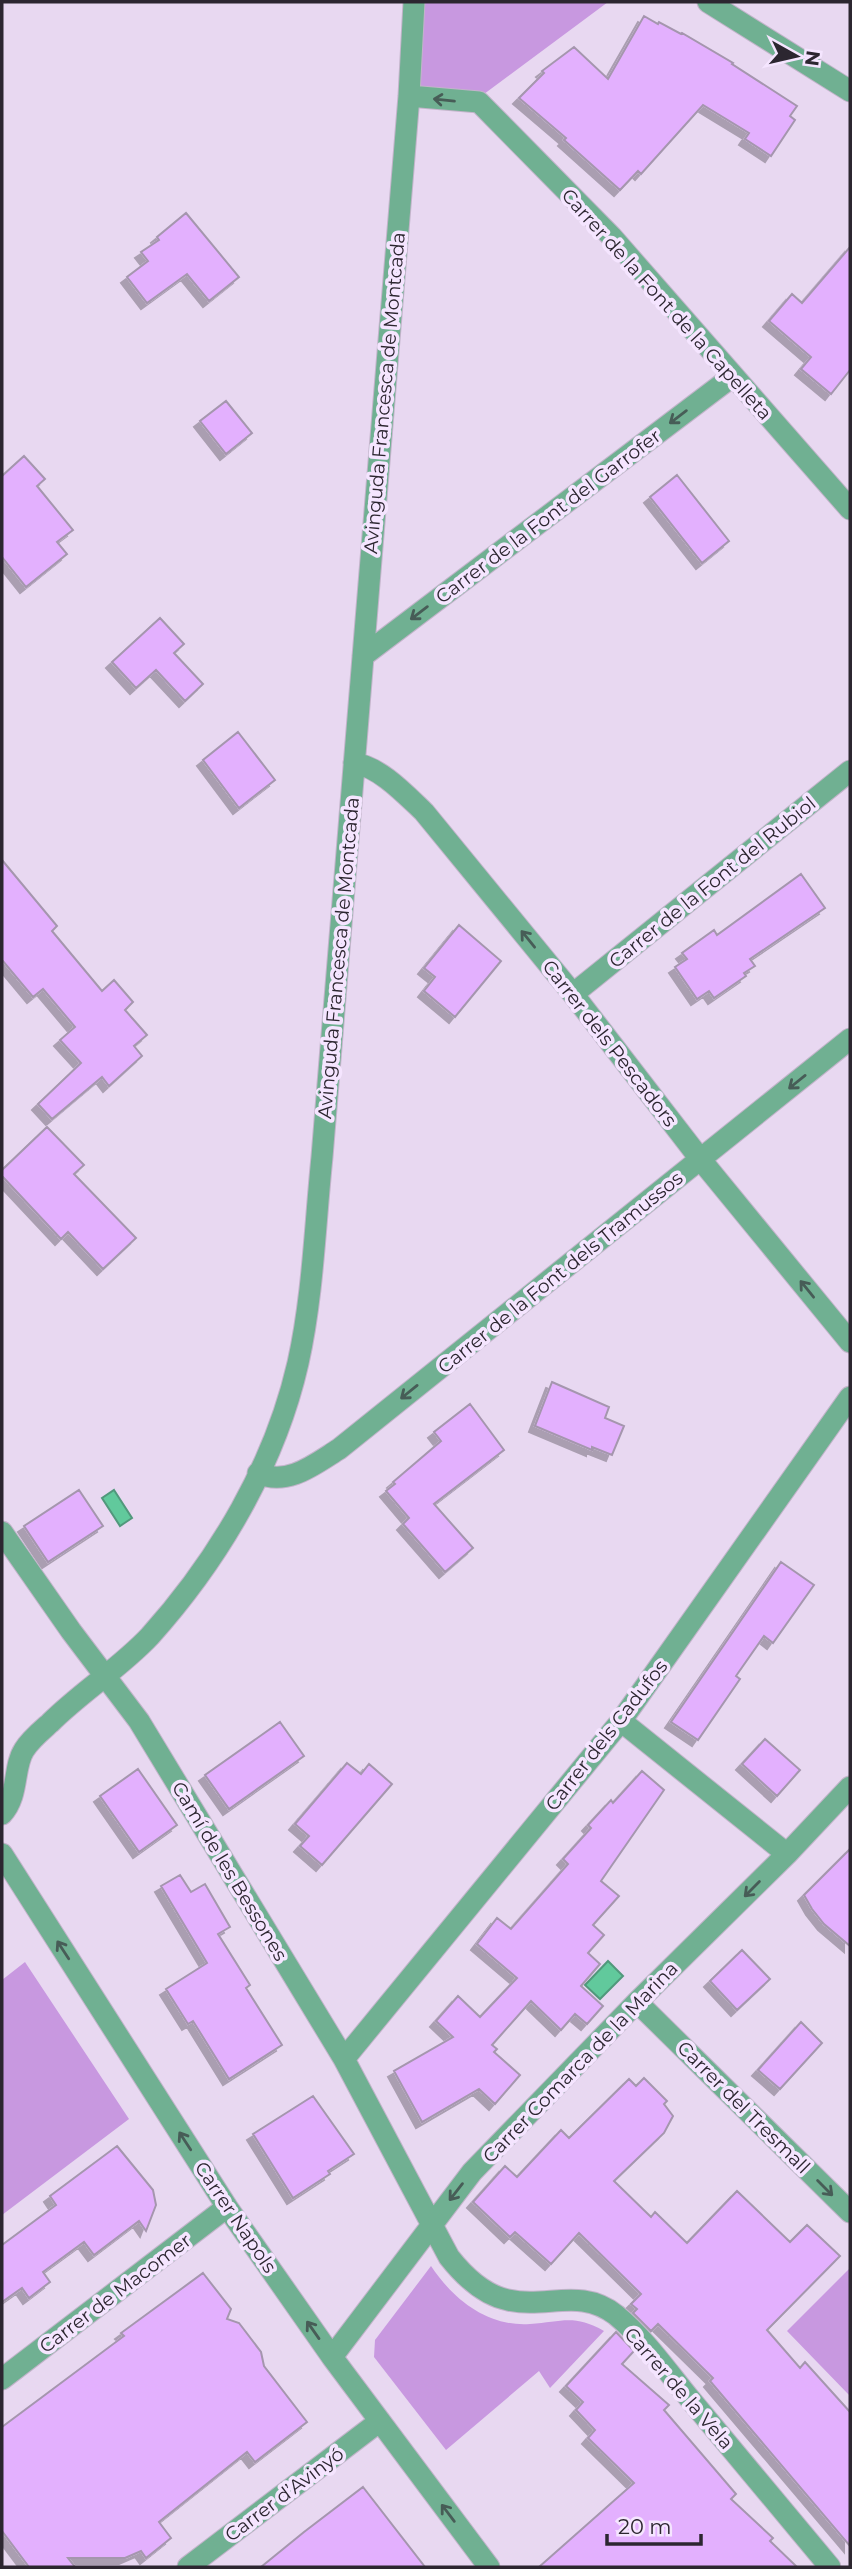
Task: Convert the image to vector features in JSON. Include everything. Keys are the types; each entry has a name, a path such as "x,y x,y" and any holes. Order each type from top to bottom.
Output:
{"street":[{"name":"Avinguda Francesca de Montcada","path":"2,1814 7,1808 16,1781 23,1750 65,1709 148,1638 186,1593 233,1524 278,1428 298,1364 309,1290 354,763 409,96 414,2"},
{"path":"708,2 850,92"},
{"name":"Carrer de la Font de la Capelleta","path":"409,96 479,102 611,236 850,509"},
{"name":"Carrer de la Font del Garrofer","path":"363,656 733,376"},
{"name":"Carrer dels Pescadors","path":"354,763 375,771 401,790 424,812 573,993 701,1160 850,1342"},
{"name":"Carrer de la Font del Rubiol","path":"573,993 850,771"},
{"name":"Carrer de la Font dels Tramussos","path":"258,1473 286,1478 339,1449 850,1039"},
{"name":"Carrer dels Cadufos","path":"344,2059 621,1721 850,1397"},
{"name":"Camí de les Bessones","path":"2,1532 71,1631 139,1721 344,2059 431,2226"},
{"path":"621,1721 787,1854"},
{"name":"Carrer Comarca de la Marina","path":"332,2357 472,2172 850,1787"},
{"name":"Carrer Napols","path":"2,1854 228,2207 332,2357 489,2567"},
{"name":"Carrer del Tresmall","path":"637,2002 850,2212"},
{"name":"Carrer de Macomer","path":"2,2379 228,2207"},
{"name":"Carrer de la Vela","path":"431,2226 464,2276 493,2295 521,2302 569,2299 586,2301 615,2315 652,2353 830,2567"},
{"name":"Carrer d’Avinyó","path":"188,2567 380,2421"}],"shaded area":[{"path":"418,2 608,2 480,97 413,93"},
{"path":"114,1490 132,1518 120,1526 102,1498"},
{"path":"608,1961 623,1976 600,1999 585,1985"},
{"path":"25,1962 129,2119 2,2215 2,1980"},
{"path":"431,2266 461,2300 499,2321 530,2324 576,2321 604,2331 550,2388 539,2371 446,2450 374,2357 375,2340"},
{"path":"850,2268 850,2396 787,2331"}],"building":[{"path":"644,16 682,33 733,63 797,106 790,116 795,120 771,156 745,139 749,133 703,105 641,174 638,171 620,190 519,98 544,73 542,71 574,47 608,79"},
{"path":"186,213 239,277 209,301 187,274 147,303 127,277 148,261 141,252 159,240 157,237"},
{"path":"850,247 850,370 831,394 801,369 811,357 769,321 792,294 802,303"},
{"path":"226,401 252,433 226,454 200,421"},
{"path":"24,456 45,479 37,486 73,530 57,542 67,554 26,587 2,557 2,476"},
{"path":"677,475 729,541 702,563 650,497"},
{"path":"160,618 184,644 174,653 203,684 185,701 156,670 136,688 112,662"},
{"path":"238,732 275,780 239,808 203,760"},
{"path":"2,860 57,926 52,931 102,991 114,980 133,1002 125,1010 147,1035 134,1046 142,1056 109,1086 102,1077 52,1119 38,1104 81,1063 60,1040 75,1027 43,989 33,997 2,960"},
{"path":"801,874 825,908 750,959 755,966 744,973 746,976 714,998 709,991 697,999 675,967 687,959 682,953 714,930 717,935"},
{"path":"459,925 501,961 455,1017 424,991 435,977 424,968"},
{"path":"47,1127 84,1165 74,1174 136,1238 103,1269 68,1232 61,1239 2,1176 2,1170"},
{"path":"552,1382 609,1407 605,1418 624,1426 612,1455 592,1447 592,1450 535,1426"},
{"path":"470,1404 504,1450 434,1504 473,1548 445,1572 403,1524 409,1518 386,1491 441,1441 434,1432"},
{"path":"79,1490 103,1526 48,1562 24,1526"},
{"path":"781,1562 814,1585 773,1643 764,1636 736,1676 740,1679 698,1740 671,1722"},
{"path":"280,1722 304,1756 229,1809 205,1775"},
{"path":"765,1739 800,1770 777,1796 742,1764"},
{"path":"347,1763 361,1774 369,1764 392,1784 322,1865 300,1846 309,1836 295,1824"},
{"path":"138,1769 177,1825 139,1852 100,1796"},
{"path":"642,1771 664,1790 601,1881 619,1896 593,1925 604,1935 588,1953 600,1964 581,1986 603,2006 587,2024 575,2014 561,2030 531,2001 492,2045 497,2049 494,2052 520,2075 495,2104 479,2089 422,2122 394,2071 453,2037 436,2021 458,1996 480,2017 517,1978 477,1944 497,1918 511,1929 568,1864 563,1859 591,1828 588,1825 611,1800 613,1803"},
{"path":"850,1849 850,1946 824,1924 804,1895"},
{"path":"180,1875 191,1892 205,1884 230,1927 218,1934 250,1985 246,1988 282,2045 229,2079 193,2021 188,2024 166,1989 207,1963 161,1886"},
{"path":"742,1950 770,1979 737,2010 710,1981"},
{"path":"801,2022 822,2043 780,2089 758,2070"},
{"path":"644,2078 667,2101 664,2104 673,2116 664,2133 614,2181 651,2217 655,2212 687,2243 737,2191 790,2242 807,2225 840,2256 767,2330 800,2368 805,2362 850,2412 850,2546 710,2381 713,2378 658,2324 651,2331 633,2313 637,2309 631,2304 641,2294 579,2233 551,2264 515,2232 510,2237 473,2202 505,2166 517,2177 561,2130 569,2138 629,2079 636,2086"},
{"path":"313,2096 354,2154 328,2171 330,2174 293,2198 253,2134"},
{"path":"117,2146 153,2190 156,2205 146,2231 139,2221 94,2255 84,2242 43,2272 50,2282 29,2298 22,2288 2,2302 2,2245 56,2205 50,2196"},
{"path":"203,2273 231,2309 227,2319 239,2323 261,2352 264,2366 307,2422 255,2462 247,2452 159,2522 171,2538 146,2558 141,2551 125,2558 68,2558 75,2567 29,2567 2,2531 2,2427 124,2336 121,2333"},
{"path":"616,2332 634,2351 622,2364 669,2405 664,2410 736,2494 731,2499 773,2538 770,2541 797,2567 539,2567 634,2483 588,2438 595,2430 576,2410 583,2402 566,2386"},
{"path":"363,2487 425,2567 261,2567 304,2532"}]}
